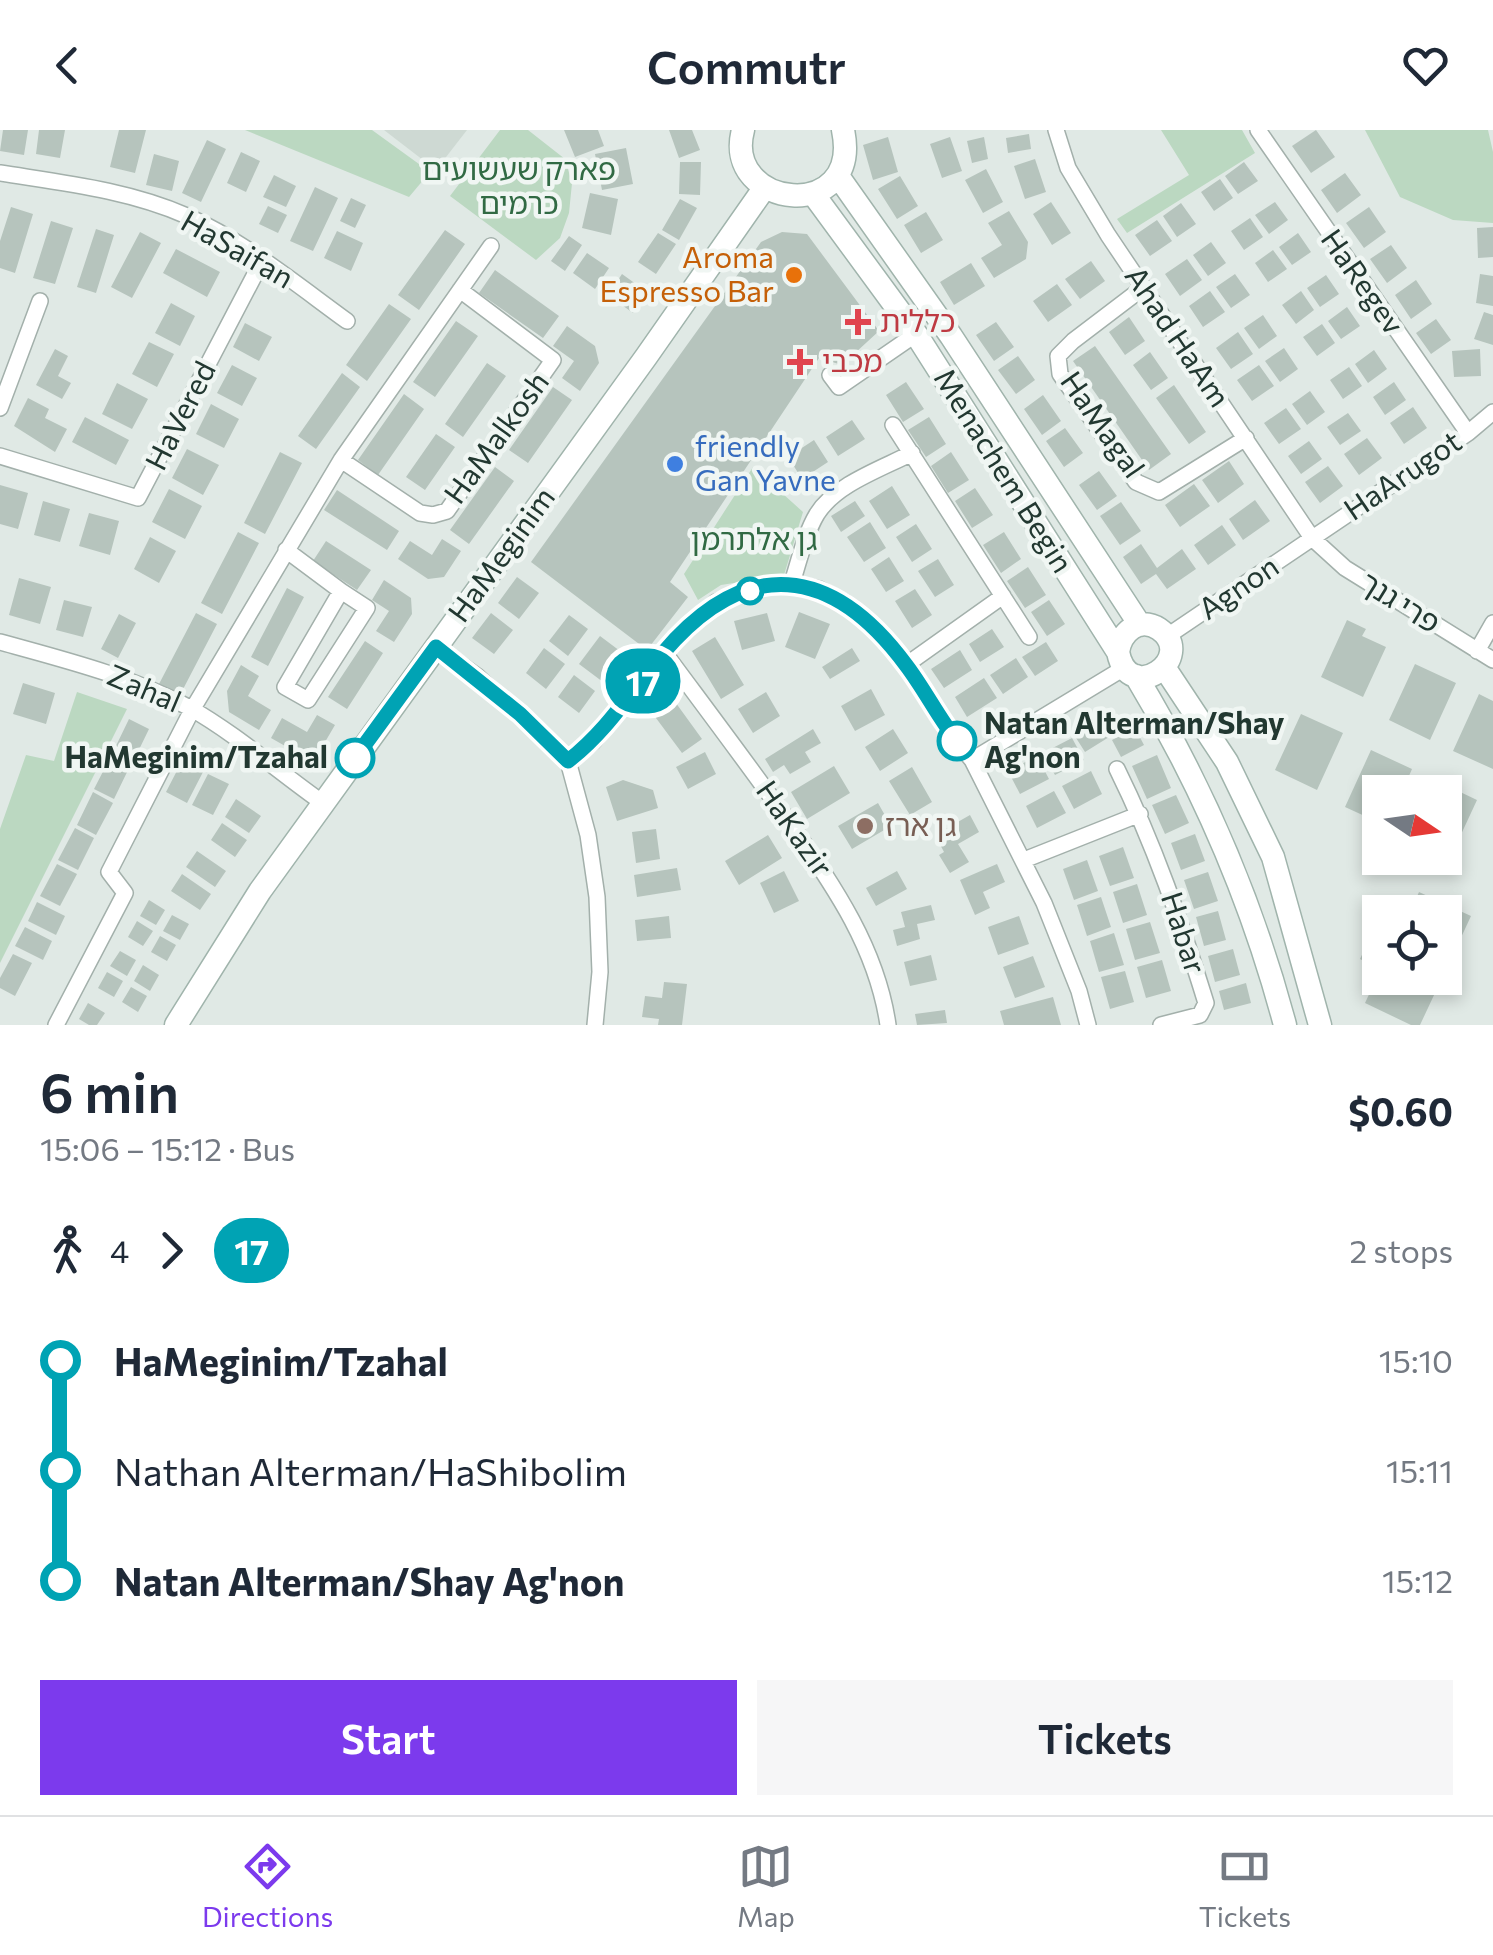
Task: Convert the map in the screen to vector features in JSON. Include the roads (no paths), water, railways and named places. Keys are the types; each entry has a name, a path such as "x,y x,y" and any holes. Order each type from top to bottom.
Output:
{"main road":[{"path":"743,130 742,158 764,187 780,195 814,196 838,176 846,144 843,130"},
{"name":"Menachem Begin","path":"838,176 950,336 1140,625"},
{"name":"HaMeginim","path":"176,1025 260,890 764,187"},
{"name":"Menachem Begin","path":"814,196 916,334 1126,665 1220,833 1265,951 1285,1025"},
{"path":"1140,625 1153,626 1166,637 1170,654 1164,667 1147,677 1126,665 1122,636 1140,625"},
{"path":"1164,667 1227,762 1273,857 1320,1025"}],"street":[{"name":"Ahad HaAm","path":"1056,130 1068,168 1312,538"},
{"name":"HaRegev","path":"1258,130 1468,433"},
{"name":"HaSaifan","path":"0,173 104,189 186,216 262,259 348,321"},
{"path":"56,1025 125,893 109,872 192,710 340,460 492,246"},
{"name":"HaVered","path":"0,456 138,498 262,259"},
{"name":"HaMagal","path":"1144,288 1073,340 1058,356 1060,374 1136,482 1159,492 1246,438"},
{"name":"HaMalkosh","path":"340,460 420,513 433,516 447,511 537,384 553,360 460,290"},
{"path":"0,408 40,301"},
{"path":"830,375 839,387 916,334"},
{"name":"HaArugot","path":"1312,538 1493,412"},
{"path":"893,425 1029,636"},
{"path":"792,583 814,518 825,502 912,453"},
{"name":"Agnon","path":"1166,637 1312,538"},
{"name":"פרי גנך","path":"1312,538 1331,558 1493,660"},
{"path":"286,550 367,608 308,700 284,687 341,591"},
{"path":"568,761 605,728 664,652 716,602 759,588 792,583 819,589 864,618 906,665 944,726 972,760 1024,860 1074,976 1088,1025"},
{"path":"906,665 1003,596"},
{"path":"1478,651 1493,622"},
{"name":"Zahal","path":"0,642 121,677 192,710 323,802"},
{"path":"436,647 492,688 568,761 588,835 597,897 600,972 594,1025"},
{"name":"HaKazir","path":"664,652 723,727 836,889 870,954 888,1025"},
{"path":"972,760 1126,665"},
{"name":"Habar","path":"1117,768 1176,905 1206,1003 1200,1015 1161,1025"},
{"path":"1024,860 1140,814"}],"place":[{"name":"Aroma Espresso Bar","path":"794,275"},
{"name":"כללית","path":"858,322"},
{"name":"מכבי","path":"800,362"},
{"name":"friendly Gan Yavne","path":"675,464"},
{"name":"Natan Alterman/Shay Ag'non","path":"957,741"},
{"name":"HaMeginim/Tzahal","path":"355,758"},
{"name":"גן ארז","path":"865,826"}],"park label":[{"name":"פארק שעשועים כרמים","path":"519,187"},
{"name":"גן אלתרמן","path":"754,540"}]}
